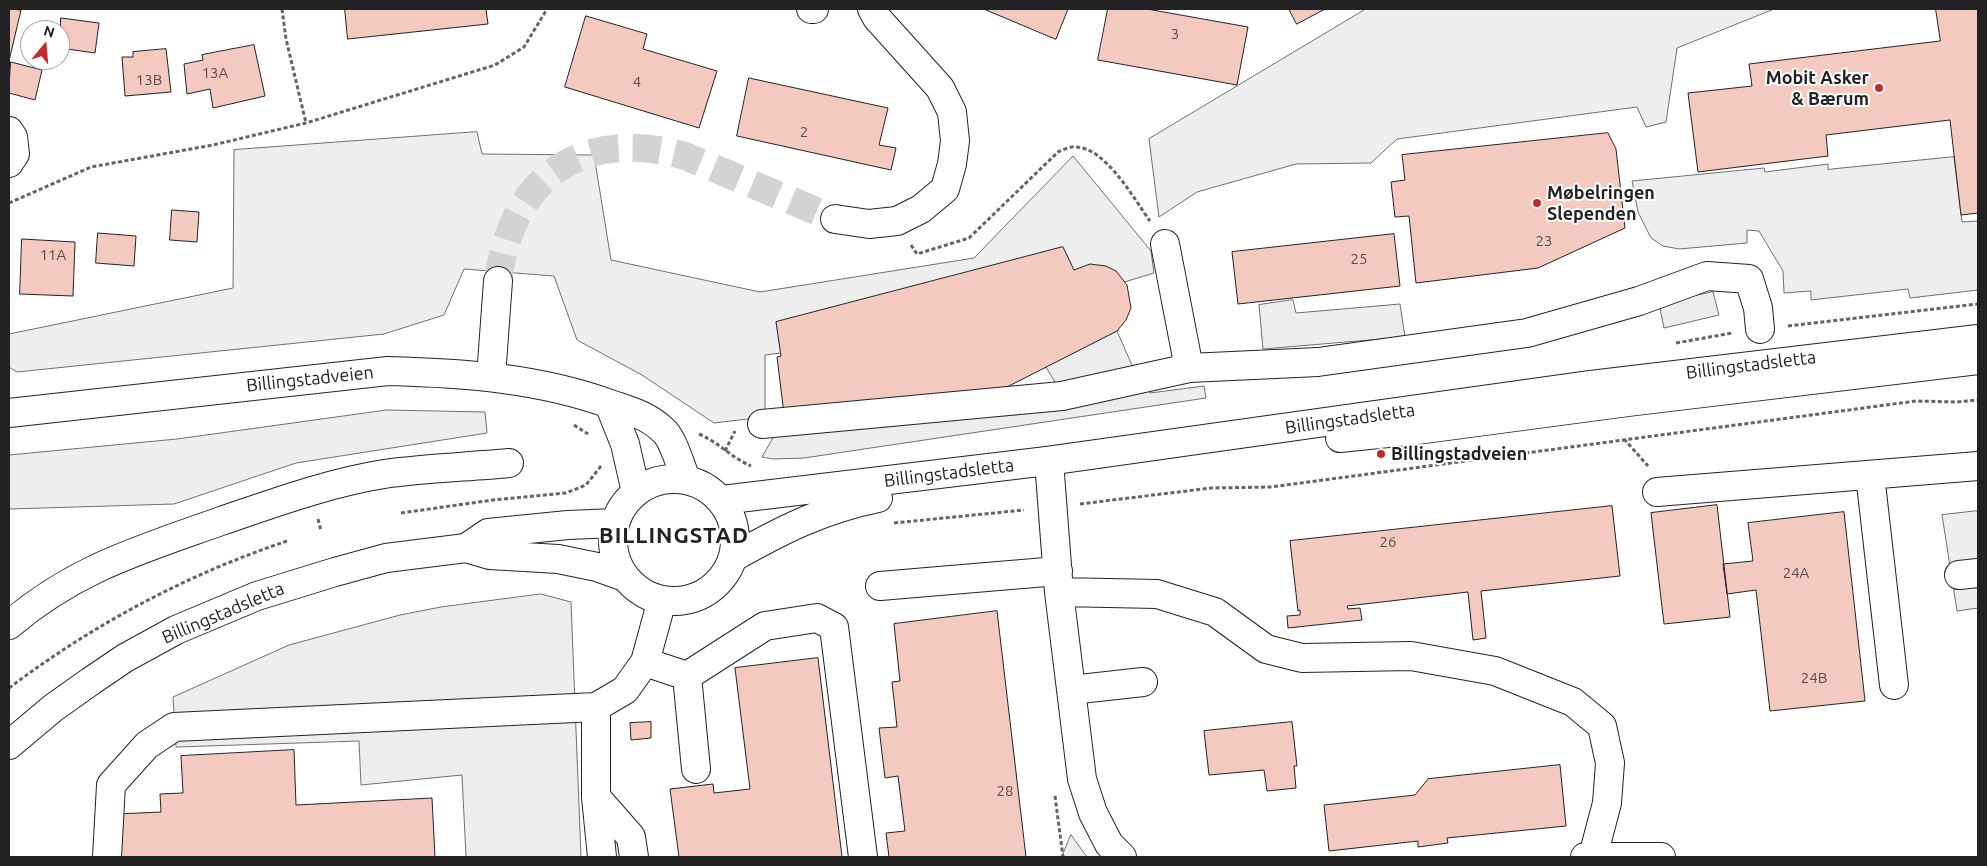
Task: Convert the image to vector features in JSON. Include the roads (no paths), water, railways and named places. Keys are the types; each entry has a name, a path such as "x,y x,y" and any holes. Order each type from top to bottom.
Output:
{"main road":[{"path":"835,219 869,224 897,221 921,209 945,189 955,141 952,112 940,88 877,18 872,9"},
{"path":"9,131 13,138 15,154 9,163"},
{"path":"1165,244 1189,368"},
{"path":"762,424 1062,396 1189,368 1318,362 1527,333 1639,301 1707,276 1749,279 1758,308 1760,330"},
{"path":"492,377 498,281"},
{"name":"Billingstadsletta","path":"734,557 791,525 845,505 877,498 1049,468 1589,385 1978,339"},
{"name":"Billingstadsletta","path":"722,500 1417,430 1628,402 1978,360"},
{"name":"Billingstadveien","path":"9,413 388,371 449,373 492,377 561,389 645,416 666,432 686,479"},
{"path":"610,404 625,444 636,492"},
{"path":"9,625 25,611 76,577 132,551 298,494 384,474 509,463"},
{"path":"1658,492 1978,466"},
{"path":"1049,468 1058,581 1085,788 1093,814 1109,844 1122,857"},
{"path":"1870,475 1894,685"},
{"path":"686,479 706,487 722,500 735,527 734,557 724,578 706,593 685,601 662,600 642,592 625,577 614,552 615,523 623,506 636,492 660,480 686,479"},
{"name":"Billingstadsletta","path":"466,548 488,533 568,525 615,523"},
{"name":"Billingstadsletta","path":"9,745 53,708 111,667 176,630 281,588 352,567 386,558 466,548 490,555 558,559 597,567 625,577"},
{"path":"880,586 1058,581 1157,594 1215,612 1266,649 1302,658 1410,656 1495,671 1573,702 1602,726 1610,763 1606,803 1589,857 1661,857"},
{"path":"107,857 111,785 147,745 174,727 596,707 625,690 645,662 662,600"},
{"path":"686,676 765,626 817,618 834,627 863,857"},
{"path":"645,662 686,676"},
{"path":"686,676 696,769"},
{"path":"1071,690 1143,682"},
{"path":"596,707 596,797 602,857"},
{"path":"596,797 631,837 634,857"}],"tunnel":[{"path":"498,281 506,244 518,213 536,188 558,168 585,155 615,149 648,149 685,156 835,219"}],"place":[{"name":"Mobit Asker & Bærum","path":"1879,88"},
{"name":"Møbelringen Slependen","path":"1537,203"},
{"name":"Billingstadveien","path":"1381,454"}],"district":[{"name":"BILLINGSTAD","path":"674,536"}]}
